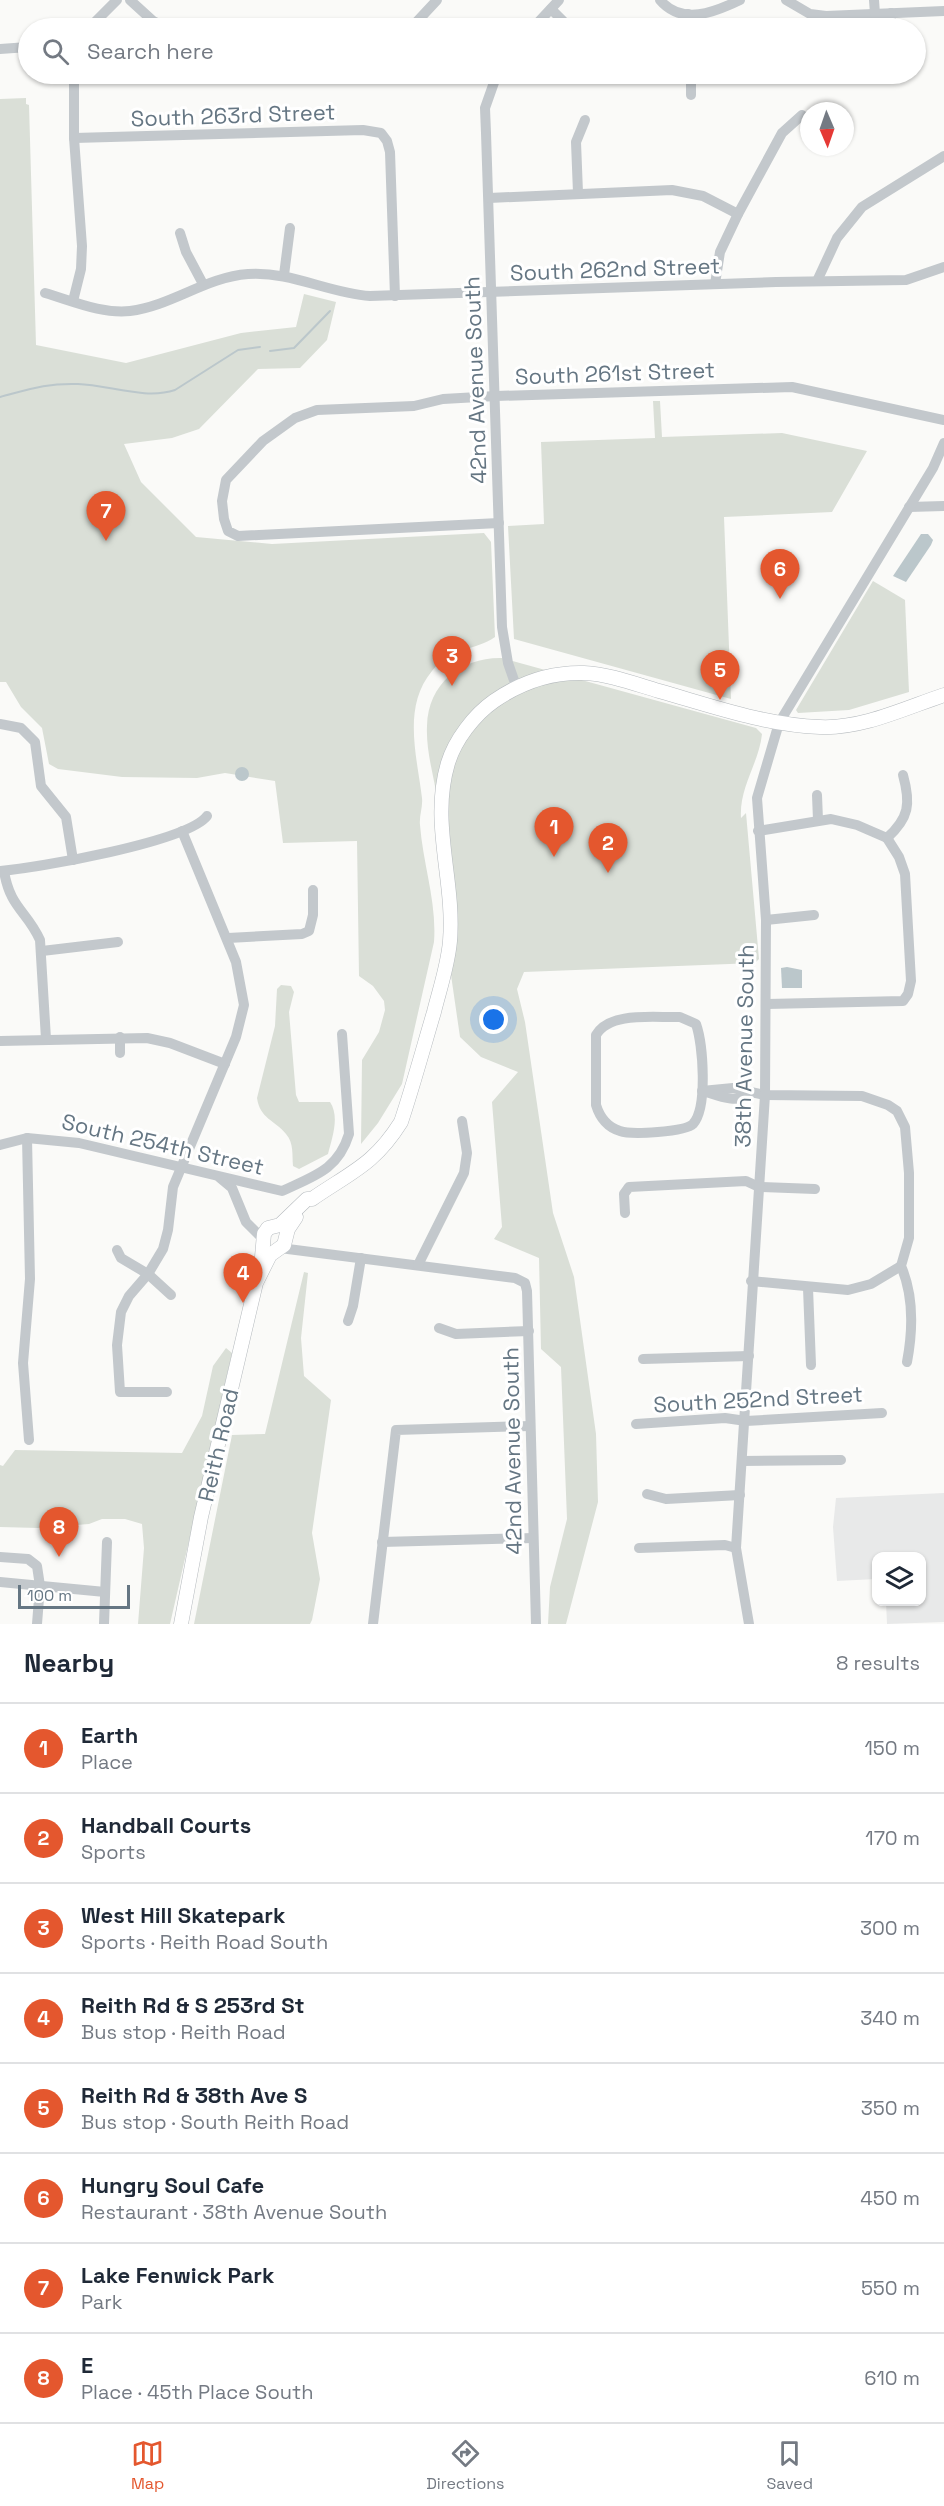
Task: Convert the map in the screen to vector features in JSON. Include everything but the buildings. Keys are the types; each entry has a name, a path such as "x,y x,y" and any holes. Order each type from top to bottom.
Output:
{"main road":[{"path":"279,1229 284,1245 273,1246 266,1230 279,1229 302,1203 363,1167 390,1140 401,1122 445,974 450,939 439,815 446,770 462,735 486,706 516,686 558,675 596,675 779,723 822,727 847,725 942,697"},
{"name":"Reith Road","path":"181,1624 201,1517 261,1268 273,1246"}],"street":[{"path":"99,18 117,0"},
{"path":"130,0 150,18"},
{"path":"420,18 437,0"},
{"path":"660,0 669,9 688,15 700,15 740,0"},
{"path":"786,0 810,14 826,16 944,11"},
{"path":"874,0 875,14"},
{"path":"542,18 555,4 563,18"},
{"path":"891,13 891,18"},
{"path":"0,49 18,48"},
{"path":"73,301 81,269 82,246 74,138 74,84"},
{"name":"42nd Avenue South","path":"494,84 486,108 502,627 508,663 516,686"},
{"path":"691,84 691,95"},
{"path":"715,284 720,252 738,214 782,133 800,117"},
{"path":"578,193 576,142 585,120"},
{"name":"South 263rd Street","path":"74,138 371,130 381,133 387,141 391,166 395,296"},
{"path":"817,281 837,238 862,207 944,156"},
{"path":"489,198 672,190 703,196 738,214"},
{"path":"284,275 290,228"},
{"path":"180,233 186,252 203,284"},
{"name":"South 262nd Street","path":"45,293 103,310 128,311 150,307 203,284 248,274 284,275 351,295 395,296 715,284 906,280 944,267"},
{"name":"South 261st Street","path":"499,523 238,536 228,531 223,514 225,484 233,471 263,441 306,412 414,406 443,399 792,387 944,420"},
{"name":"38th Avenue South","path":"749,1624 741,1592 736,1548 746,1421 751,1281 765,1095 766,920 757,798 779,723 933,468 944,443"},
{"path":"909,507 944,506"},
{"path":"0,724 21,728 34,742 41,786 62,811 68,825 73,860"},
{"path":"886,838 901,824 907,812 903,775"},
{"path":"817,795 818,820"},
{"path":"46,1039 42,951 35,929 15,905 2,871 73,860 182,831 197,825 207,816"},
{"path":"758,831 818,820 846,821 886,838 899,857 905,874 911,981 908,994 903,1001 767,1004"},
{"path":"166,1392 120,1392 117,1345 121,1312 129,1296 148,1274 163,1249 168,1230 173,1187 242,1021 244,1005 242,984 228,938 203,887 182,831"},
{"path":"228,938 294,935 309,931 313,915 313,890"},
{"path":"766,920 814,915"},
{"path":"42,951 118,942"},
{"path":"680,1017 696,1024 699,1033 702,1090 697,1117 691,1126 681,1130 629,1132 620,1131 605,1123 596,1105 596,1035 600,1027 613,1020 680,1017"},
{"name":"South 254th Street","path":"0,1145 27,1138 79,1143 282,1191 334,1164 345,1147 349,1134 342,1034"},
{"path":"0,1041 120,1037 170,1043 225,1064"},
{"path":"120,1037 120,1053"},
{"path":"702,1090 744,1089 751,1094 765,1095 862,1096 888,1105 897,1111 905,1127 909,1173 909,1238 901,1266 910,1285 911,1298 910,1346 907,1362"},
{"path":"220,1178 232,1188 246,1222 273,1246 418,1265 464,1173 467,1153 462,1121"},
{"path":"27,1138 30,1279 23,1354 29,1440"},
{"path":"624,1213 624,1194 629,1187 746,1181 759,1187 815,1190"},
{"path":"242,1212 259,1224 279,1229 302,1249"},
{"path":"117,1250 121,1258 148,1274 171,1295"},
{"path":"348,1321 361,1258"},
{"name":"42nd Avenue South","path":"418,1265 521,1281 527,1287 536,1624"},
{"path":"751,1281 808,1288 859,1288 872,1284 901,1266"},
{"path":"808,1288 811,1365"},
{"path":"439,1328 456,1334 529,1331"},
{"path":"643,1359 749,1356"},
{"name":"South 252nd Street","path":"636,1424 725,1418 746,1421 882,1413"},
{"path":"374,1624 396,1430 530,1426"},
{"path":"742,1461 841,1460"},
{"path":"647,1494 666,1499 740,1495"},
{"path":"382,1542 533,1538"},
{"path":"104,1624 107,1542"},
{"path":"639,1548 725,1545 736,1548"},
{"path":"0,1557 28,1559 36,1564 40,1586 37,1624"},
{"path":"0,1582 105,1592"}],"shaded area":[{"path":"26,98 26,104 29,105 36,345 126,363 241,333 296,327 304,294 336,302 327,340 300,368 258,369 199,429 172,438 124,444 141,482 196,537 272,544 484,533 491,542 495,637 455,653 439,663 423,685 417,700 414,732 422,798 420,825 434,913 434,942 402,1084 378,1123 361,1144 362,1060 379,1032 385,1010 384,1001 373,986 359,976 357,841 283,843 275,781 225,773 197,778 122,777 58,769 49,764 42,728 21,707 6,682 0,682 0,99"},
{"path":"653,401 660,401 662,437 782,433 867,451 832,512 724,517 731,699 514,639 508,526 544,524 541,442 655,438"},
{"path":"921,534 928,534 933,540 931,545 906,582 893,576"},
{"path":"873,581 905,600 909,692 849,710 798,713 796,710"},
{"path":"502,658 756,728 762,734 741,807 741,818 746,813 759,959 755,963 524,972 517,989 525,1022 553,1213 574,1277 596,1434 598,1502 566,1624 548,1624 550,1587 567,1519 561,1367 541,1349 539,1258 494,1239 502,1227 492,1102 518,1072 481,1057 460,1037 451,975 458,934 441,771 436,791 427,742 429,711 441,685 461,668 474,662"},
{"path":"239,767 245,767 249,774 245,781 239,781 235,777 235,771"},
{"path":"781,968 802,970 802,988 782,988"},
{"path":"281,985 291,986 294,992 289,1012 296,1095 299,1102 330,1102 335,1121 328,1154 299,1169 293,1166 289,1138 261,1111 257,1098 275,1026 277,989"},
{"path":"304,1272 308,1273 301,1338 304,1376 331,1400 312,1533 320,1579 312,1620 310,1624 194,1624 232,1435 265,1434"},
{"path":"226,1348 232,1353 170,1624 138,1624 144,1548 142,1524 125,1519 102,1519 89,1524 38,1528 0,1527 0,1465 3,1466 15,1450 182,1453 202,1416 213,1366"},
{"path":"944,1493 944,1622 887,1624 886,1606 926,1606 926,1552 872,1552 872,1579 837,1581 833,1527 836,1498"}],"waterway":[{"path":"270,351 294,348 330,311"},
{"path":"0,397 57,384 90,385 139,393 163,393 175,390 238,350 260,347"}],"place":[{"name":"Lake Fenwick Park","path":"106,541"},
{"name":"Hungry Soul Cafe","path":"780,599"},
{"name":"West Hill Skatepark","path":"452,686"},
{"name":"Reith Rd & 38th Ave S","path":"720,700"},
{"name":"Earth","path":"554,857"},
{"name":"Handball Courts","path":"608,873"},
{"name":"Reith Rd & S 253rd St","path":"243,1303"},
{"name":"E","path":"59,1557"}]}
